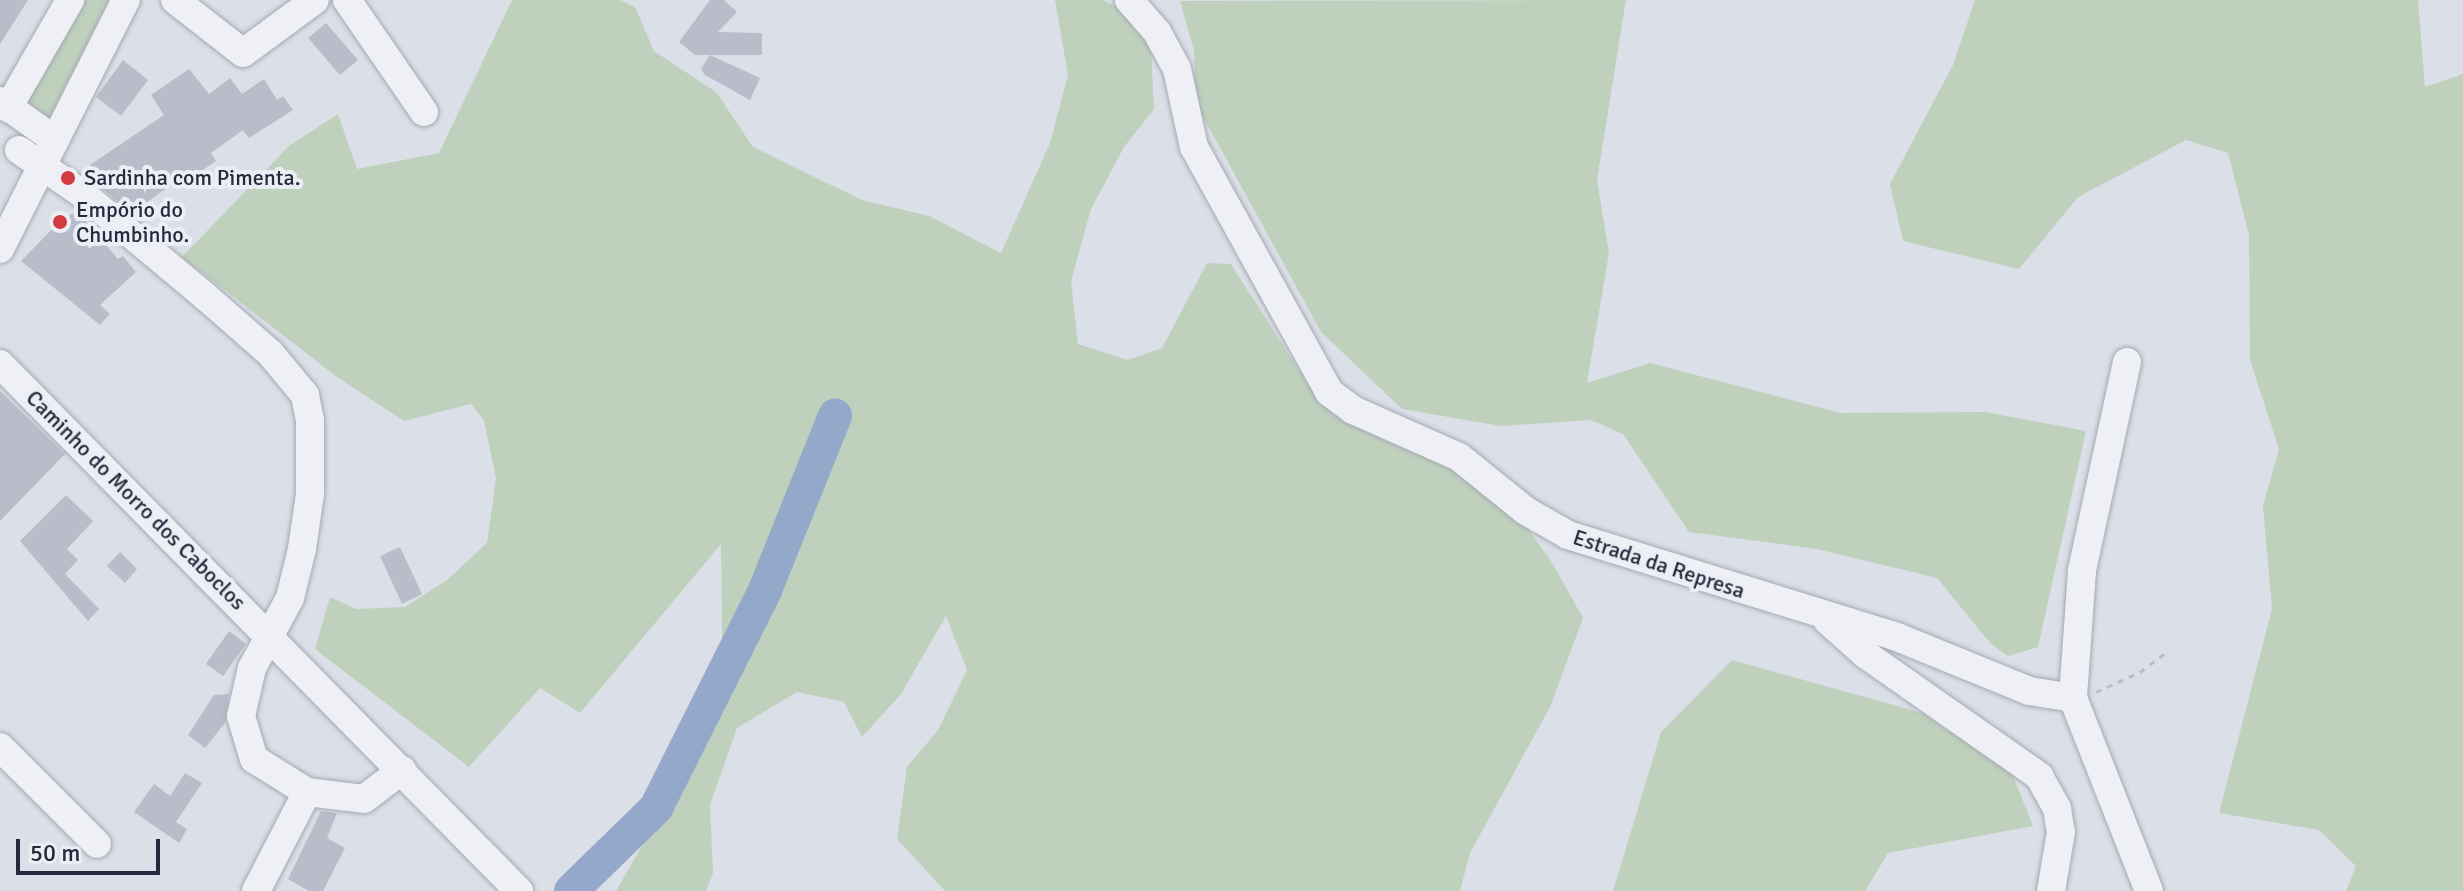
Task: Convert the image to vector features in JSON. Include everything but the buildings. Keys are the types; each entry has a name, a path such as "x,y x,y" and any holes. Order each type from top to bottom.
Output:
{"street":[{"path":"4,105 70,0"},
{"path":"0,249 126,0"},
{"path":"175,0 243,53 315,0"},
{"path":"347,0 424,112"},
{"name":"Estrada da Represa","path":"1129,0 1157,32 1177,69 1194,147 1329,392 1353,410 1459,457 1526,511 1568,535 1897,637 2029,691 2073,698"},
{"path":"4,105 55,140"},
{"path":"0,224 16,182 19,150 4,105"},
{"path":"19,150 84,195 227,316 270,353 305,395 310,420 304,536 290,598 252,668 242,726 254,759 307,792 364,799 402,770"},
{"path":"2127,362 2082,571 2073,698 2149,891"},
{"name":"Caminho do Morro dos Caboclos","path":"0,364 519,891"},
{"path":"1817,612 1865,654 2039,776 2054,800 2061,832 2051,891"},
{"path":"0,747 97,844"},
{"path":"256,891 307,792"}],"path":[{"path":"2073,698 2113,687 2169,650"}],"green space":[{"path":"74,0 115,0 53,125 19,97"},
{"path":"512,0 620,0 635,7 654,51 716,92 753,147 862,200 929,216 1001,253 1050,143 1068,75 1055,0 1102,0 1124,9 1151,50 1154,109 1124,147 1091,209 1071,281 1078,344 1128,360 1162,348 1207,263 1231,264 1309,386 1368,429 1485,481 1515,511 1551,561 1583,618 1550,707 1470,853 1460,891 945,891 897,839 907,767 938,730 967,670 946,616 901,694 862,737 844,702 797,692 737,728 710,805 713,873 706,891 616,891 723,704 721,544 580,713 540,688 469,767 315,649 330,597 356,609 405,607 447,580 487,543 496,479 484,420 471,404 404,421 337,377 182,257 289,146 338,114 357,169 439,153"},
{"path":"1626,0 1597,180 1609,253 1587,383 1650,363 1841,413 1985,412 2086,431 2038,647 2008,656 1991,644 1937,578 1817,549 1689,532 1623,434 1591,420 1501,426 1402,409 1321,332 1196,104 1194,51 1180,1"},
{"path":"1975,0 2418,0 2425,87 2463,74 2463,891 2346,891 2356,866 2319,830 2219,813 2272,609 2263,506 2279,449 2250,360 2249,235 2228,153 2186,140 2078,197 2019,269 1903,241 1890,184 1953,65"},
{"path":"1732,660 1922,713 2012,773 2033,826 1888,853 1865,891 1613,891 1661,732"}],"waterway":[{"path":"571,891 656,808 765,590 835,416"}],"place":[{"name":"Sardinha com Pimenta.","path":"68,178"},
{"name":"Empório do Chumbinho.","path":"60,222"}]}
